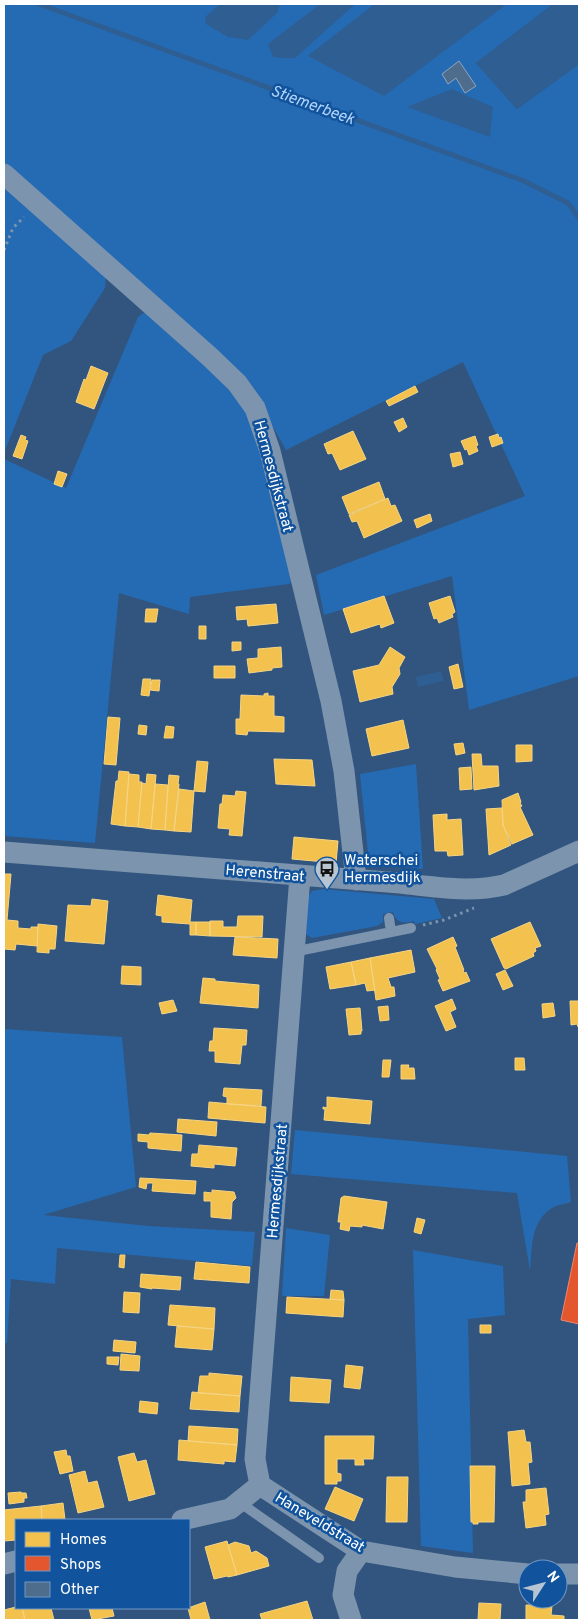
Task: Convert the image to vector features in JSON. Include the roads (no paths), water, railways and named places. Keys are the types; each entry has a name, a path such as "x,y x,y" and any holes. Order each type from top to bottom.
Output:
{"street":[{"name":"Hermesdijkstraat","path":"4,174 210,357 237,383 255,408 270,451 331,701 344,771 356,880"},
{"name":"Herenstraat","path":"4,852 451,889 491,888 504,885 579,851"},
{"name":"Hermesdijkstraat","path":"260,1485 255,1459 300,876"},
{"name":"Haneveldstraat","path":"186,1519 230,1509 260,1485 361,1550 455,1567 518,1573"},
{"path":"351,1620 343,1595 347,1571 361,1550"}],"lane":[{"path":"389,918 391,932"},
{"path":"293,952 411,928"},
{"path":"239,1502 318,1558"}],"waterway":[{"name":"Stiemerbeek","path":"39,4 524,181 568,203 579,218"}],"place":[{"name":"Waterschei Hermesdijk","path":"327,890"}]}
